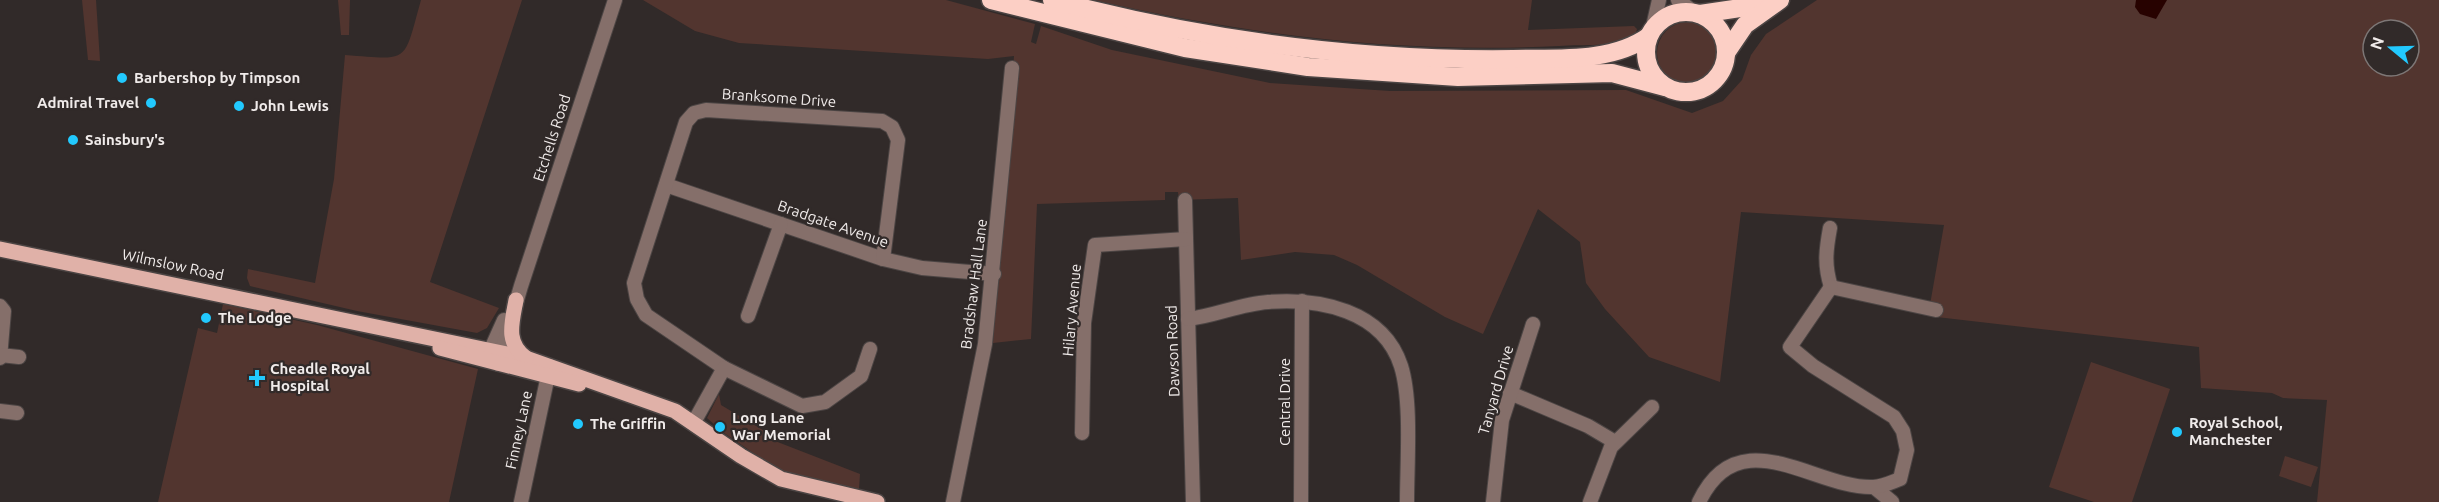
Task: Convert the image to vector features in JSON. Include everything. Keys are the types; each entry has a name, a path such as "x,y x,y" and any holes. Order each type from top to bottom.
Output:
{"highway":[{"path":"991,0 1174,46 1308,68 1448,77 1612,73 1634,76 1665,87 1689,92 1706,87 1719,75 1726,53 1745,24 1780,0"},
{"path":"1052,0 1138,21 1225,38 1312,50 1394,57 1460,59 1597,55 1627,50 1651,34 1671,15 1740,8 1758,0"},
{"path":"1698,14 1718,27 1724,39 1726,53"},
{"path":"1651,34 1646,48 1648,66 1657,80 1665,87"}],"main road":[{"name":"Wilmslow Road","path":"0,249 338,318 549,371 661,405 694,422 741,456 781,478 877,502"},
{"path":"519,293 510,331 515,350 526,358"},
{"name":"Wilmslow Road","path":"494,357 526,358 549,371"}],"street":[{"name":"Etchells Road","path":"494,357 519,293 615,0"},
{"path":"1651,34 1659,0"},
{"path":"1678,0 1698,14"},
{"name":"Bradshaw Hall Lane","path":"952,502 985,344 994,274 1012,68"},
{"name":"Branksome Drive","path":"870,349 861,376 825,402 802,406 724,368 646,315 637,299 634,283 686,122 700,111 706,110 882,121 892,127 898,140 883,259"},
{"name":"Bradgate Avenue","path":"666,185 883,259 922,268 994,274"},
{"name":"Dawson Road","path":"1185,200 1193,502"},
{"path":"748,316 781,224"},
{"path":"1830,228 1825,268 1831,286"},
{"name":"Hilary Avenue","path":"1082,432 1084,323 1095,245 1186,239"},
{"path":"1831,286 1936,310"},
{"path":"1831,286 1790,347 1813,366 1882,407 1894,417 1903,431 1907,450 1900,479 1874,487"},
{"path":"1188,319 1206,317 1265,302 1302,302 1336,306 1373,325 1393,349 1401,365 1406,389 1407,502"},
{"name":"Central Drive","path":"1301,502 1302,302"},
{"path":"0,306 4,311 0,357 19,357"},
{"name":"Tanyard Drive","path":"1493,502 1498,437 1533,324"},
{"path":"694,422 724,368"},
{"name":"Finney Lane","path":"521,502 549,371"},
{"path":"1510,393 1588,426 1615,442"},
{"path":"1590,502 1615,442 1652,407"},
{"path":"0,411 17,413"},
{"path":"1699,502 1715,477 1740,462 1767,460 1874,487 1892,502"}],"shaded area":[{"path":"82,0 96,0 100,61 88,60"},
{"path":"338,0 350,0 349,35 341,35"},
{"path":"421,0 522,0 430,282 499,308 487,328 477,333 357,311 250,286 247,278 248,269 315,283 334,179 345,55 382,58 393,57 401,53 411,36"},
{"path":"643,0 946,0 1035,24 1031,42 1036,44 1041,26 1112,50 1270,83 1390,91 1626,90 1692,113 1723,101 1742,80 1751,55 1766,34 1817,0 2439,0 2439,502 2317,502 2327,400 2283,398 2272,393 2201,388 2199,347 1928,316 1944,225 1741,212 1720,382 1649,357 1605,309 1586,283 1580,242 1538,209 1483,334 1445,317 1357,265 1334,255 1295,252 1241,260 1238,198 1179,200 1178,192 1165,192 1165,200 1037,204 1031,339 993,343 1014,56 988,59 739,43 695,31"},
{"path":"1094,0 1532,0 1528,30 1634,26 1637,29 1635,35 1626,39 1598,45 1500,48 1383,44 1267,32"},
{"path":"2136,0 2167,0 2156,19 2140,14 2135,7"},
{"path":"1682,22 1694,22 1710,31 1717,41 1719,53 1717,65 1710,75 1694,84 1682,84 1671,79 1662,70 1657,59 1657,47 1662,36 1671,27"},
{"path":"223,304 317,325 478,369 449,502 158,502 198,328 217,333"},
{"path":"2091,362 2170,389 2132,502 2094,502 2049,487"},
{"path":"719,394 721,405 776,438 775,441 860,474 859,489 793,475 774,467 724,433 707,418"},
{"path":"2285,456 2318,467 2311,487 2279,476"}],"place":[{"name":"Barbershop by Timpson","path":"122,78"},
{"name":"Admiral Travel","path":"151,103"},
{"name":"John Lewis","path":"239,106"},
{"name":"Sainsbury's","path":"73,140"},
{"name":"The Lodge","path":"206,318"},
{"name":"Cheadle Royal Hospital","path":"257,378"},
{"name":"The Griffin","path":"578,424"},
{"name":"Long Lane War Memorial","path":"720,427"},
{"name":"Royal School, Manchester","path":"2177,432"}]}
